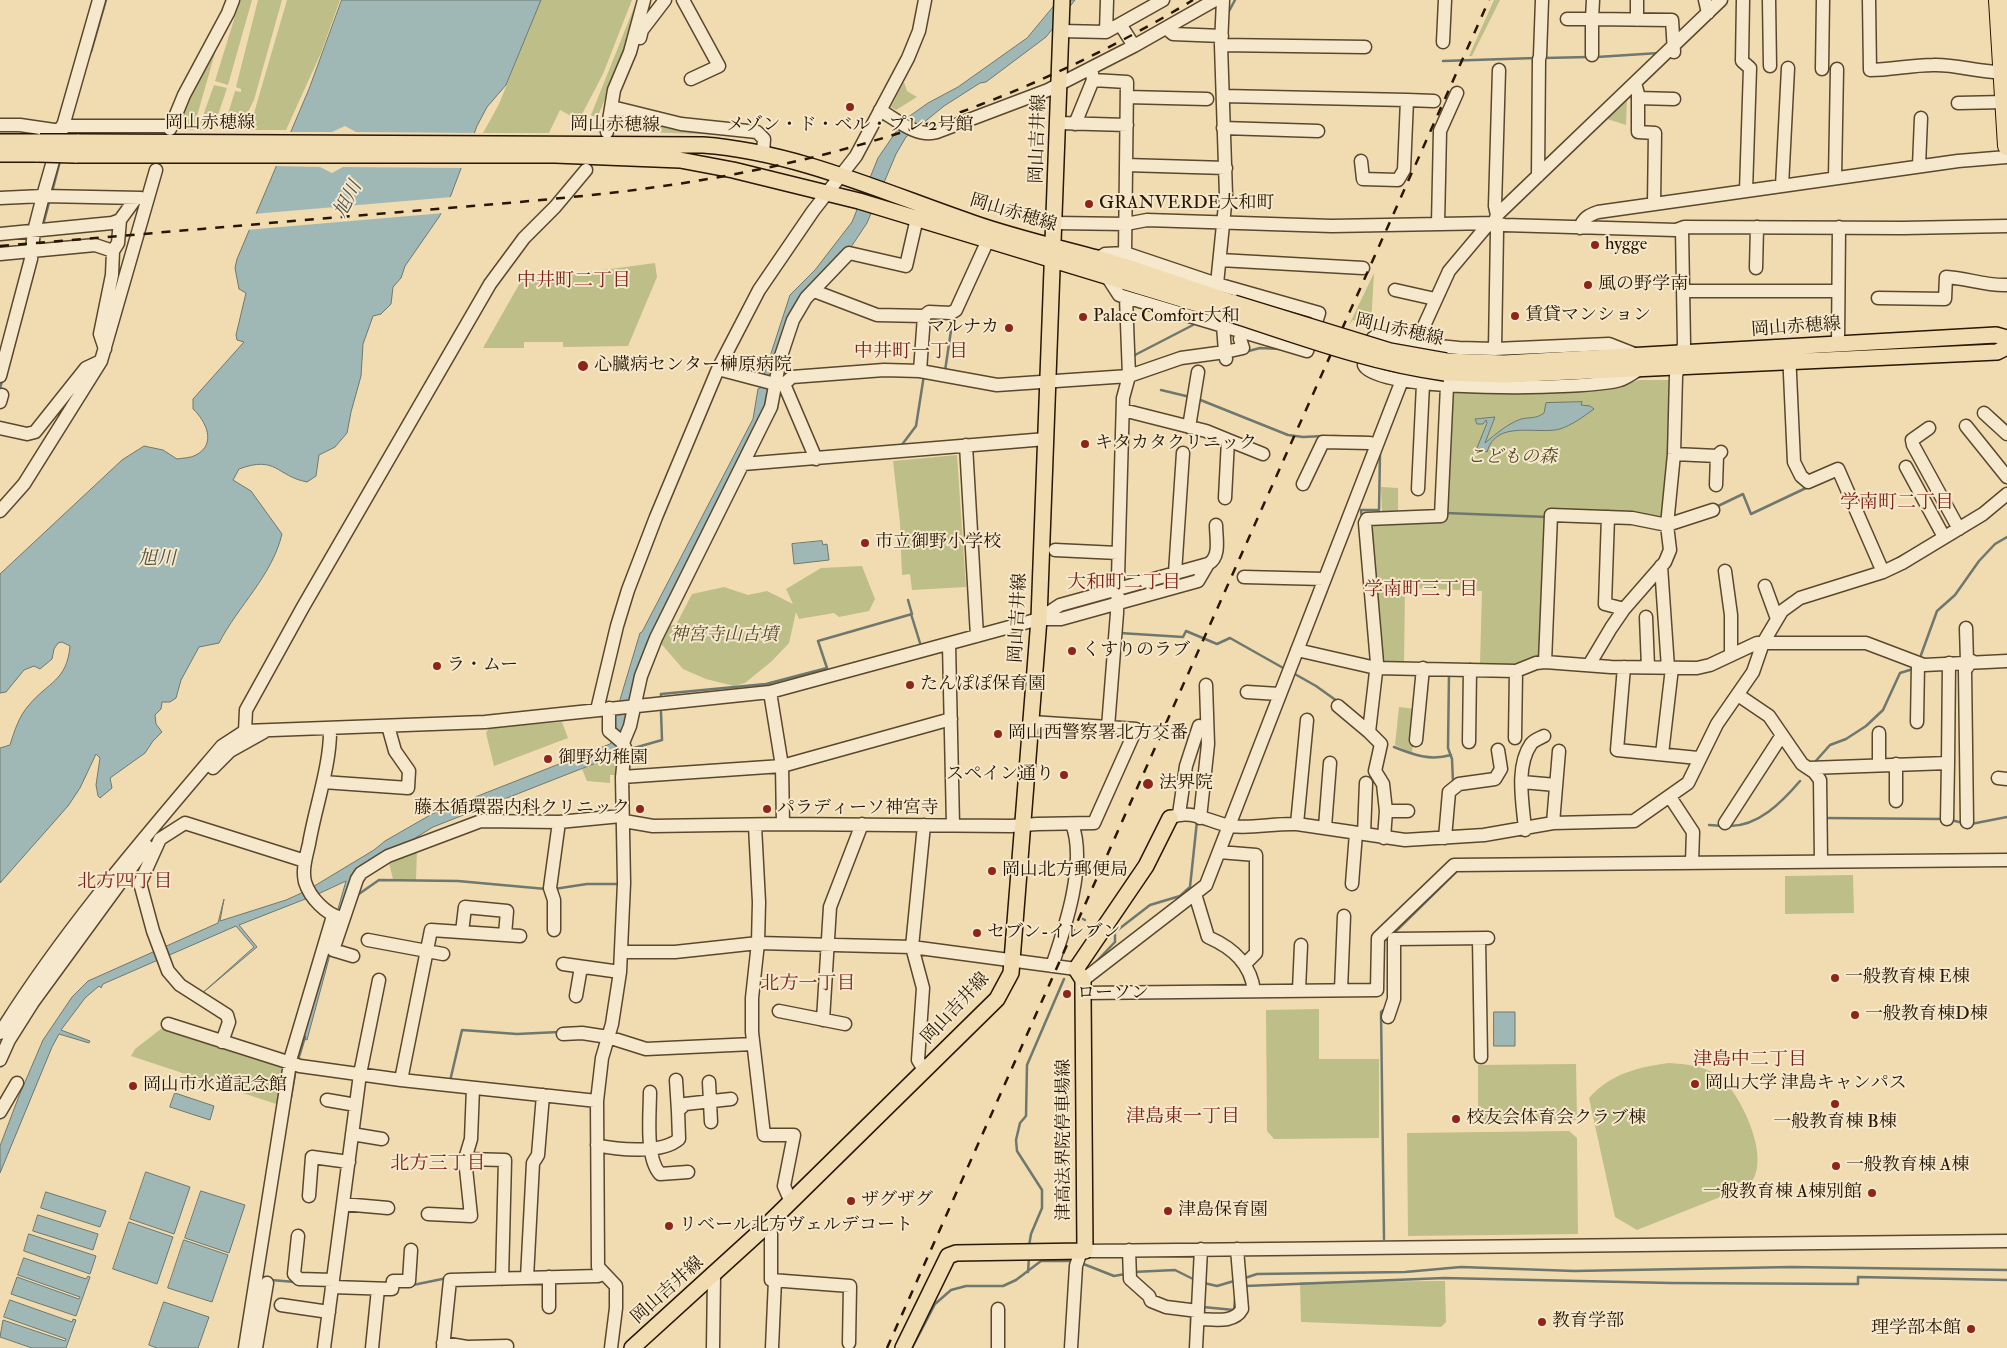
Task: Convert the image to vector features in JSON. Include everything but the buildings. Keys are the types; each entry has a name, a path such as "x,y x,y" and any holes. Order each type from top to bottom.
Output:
{"highway":[{"path":"1998,0 2007,146"}],"main road":[{"name":"岡山吉井線","path":"632,1348 714,1276 997,999 1011,973 1039,619 1059,124 1062,0"},
{"name":"岡山赤穂線","path":"0,142 39,148 200,149 558,150 704,145 762,153 937,208 1054,254 1108,278 1350,352 1406,367 1446,373 1504,375 1640,362 1789,355 1997,352 2007,347"},
{"name":"岡山赤穂線","path":"0,154 39,148"},
{"name":"岡山赤穂線","path":"558,150 680,160 733,170 859,200 988,240 1054,254 1097,259 1229,314"},
{"name":"岡山赤穂線","path":"1789,355 1838,344 1996,335 2007,338"},
{"path":"1081,981 1174,816"},
{"name":"津高法界院停車場線","path":"1080,1257 1081,981"},
{"path":"903,1348 948,1256 956,1253 1080,1257"}],"street":[{"path":"0,376 35,251 65,127 99,0"},
{"path":"0,126 170,127 184,95 228,13 233,0"},
{"path":"606,132 614,90 628,55 644,0"},
{"path":"628,55 634,56 642,30 665,0"},
{"path":"683,0 718,66 691,79"},
{"path":"619,740 630,726 618,708 617,626 628,590 656,517 718,369 759,290 826,193 856,156 914,45 925,0"},
{"path":"1106,32 1107,0"},
{"path":"1061,31 1106,32 1163,0"},
{"path":"880,110 915,131 929,134 937,132 1060,84 1092,74 1134,46 1215,0"},
{"path":"1217,284 1224,221 1223,96 1219,38 1223,0"},
{"path":"1444,42 1445,0"},
{"path":"1538,176 1540,57 1545,19 1542,0"},
{"path":"1592,0 1592,55"},
{"path":"1637,0 1637,20"},
{"path":"1704,0 1708,13"},
{"path":"1081,981 1206,885 1376,445 1435,298 1449,271 1486,227 1722,0"},
{"path":"1743,0 1742,61 1750,68 1746,191"},
{"path":"1770,0 1770,66"},
{"path":"1822,69 1823,0"},
{"path":"1869,0 1870,70 1890,70 1932,65 2003,72"},
{"path":"1567,19 1672,20 1670,49"},
{"path":"1120,24 1134,46"},
{"path":"1166,28 1173,34 1365,47"},
{"path":"1782,186 1788,68"},
{"path":"1835,178 1837,69"},
{"path":"1495,350 1497,231 1495,206 1499,70"},
{"path":"1092,74 1128,82 1126,253"},
{"path":"1075,124 1092,74"},
{"path":"1635,83 1638,98 1638,132 1655,133 1654,204"},
{"path":"1438,224 1440,131 1457,93"},
{"path":"1223,96 1434,101"},
{"path":"1127,97 1207,99"},
{"path":"1638,98 1674,99"},
{"path":"1361,161 1364,179 1398,180 1404,170 1407,100"},
{"path":"1958,103 2005,102"},
{"path":"612,107 681,124 757,132 764,139 762,153"},
{"path":"1919,166 1921,118"},
{"path":"1059,124 1127,125"},
{"path":"1223,128 1318,131"},
{"path":"1580,228 1582,221 1588,215 1654,204 1919,166 2007,157"},
{"path":"1126,165 1223,168"},
{"path":"0,511 24,484 101,361 142,198 156,170"},
{"path":"245,731 246,710 255,692 490,284 524,238 561,201 586,170"},
{"path":"0,198 49,196 142,198"},
{"path":"0,234 112,223 120,220 142,198"},
{"path":"611,1348 616,1308 616,1286 598,1267 597,1101 602,1058 608,1037 620,972 622,777 625,748 609,731 618,708 641,676 656,638 771,407 773,383 786,337 800,308 850,253 906,266 917,218"},
{"path":"1055,223 1126,224 1147,220 1332,226 1438,224 1496,219 1580,228 1676,230 1757,227 1913,228 2007,226"},
{"path":"105,349 100,334 112,275 113,251 118,243 120,220"},
{"path":"1756,268 1757,227"},
{"path":"1838,344 1840,227"},
{"path":"1591,663 1624,610 1666,560 1670,550 1667,525 1680,360 1684,344 1682,229"},
{"path":"814,291 877,316 924,316 929,312 951,313 956,310 988,240"},
{"path":"0,254 95,245 113,251"},
{"path":"1097,259 1105,254 1126,253 1217,284 1319,313 1307,351 1243,332 1229,314 1126,298 1115,291 1108,278"},
{"path":"1220,260 1363,268"},
{"path":"1878,298 1945,299 1946,277 1964,278 1987,285 2007,285"},
{"path":"1395,290 1435,298"},
{"path":"1683,291 1838,291"},
{"path":"1108,727 1117,604 1123,410 1129,376 1126,298"},
{"path":"1226,356 1229,314"},
{"path":"920,371 924,316"},
{"path":"718,369 773,383 792,377 884,370 920,371 991,385 1129,376 1181,358 1226,356 1243,348 1240,339 1243,332"},
{"path":"1370,732 1376,666 1366,523 1367,519 1441,516 1446,373 1423,384 1366,370 1364,365 1373,338 1383,335 1417,344 1495,350 1609,344 1640,362"},
{"path":"1789,355 1794,462 1801,476 1808,482 1838,470 1882,569"},
{"path":"0,428 27,434 35,432 86,368 101,361"},
{"path":"1189,427 1198,372"},
{"path":"773,383 816,459"},
{"path":"1418,489 1423,384"},
{"path":"1123,410 1189,427 1264,454"},
{"path":"1984,412 2007,434"},
{"path":"1966,426 2007,477"},
{"path":"1929,428 1910,436 1912,445 1957,526"},
{"path":"743,464 1046,439"},
{"path":"1225,498 1228,440"},
{"path":"1303,484 1323,442 1370,442 1376,445"},
{"path":"966,446 977,636"},
{"path":"1175,572 1183,453"},
{"path":"1674,454 1719,454 1716,485"},
{"path":"1906,467 1942,534"},
{"path":"1199,726 1186,766 1174,816 1200,818 1229,826 1245,827 1279,823 1297,824 1384,835 1445,835 1525,830 1540,824 1553,823 1634,822 1688,783 1698,758 1716,724 1753,672 1775,615 1800,598 1882,569 1942,534 1983,514 2007,494"},
{"path":"1546,659 1550,518 1632,518 1667,525 1713,510"},
{"path":"1608,519 1605,604 1624,610"},
{"path":"1039,619 1060,605 1208,564 1213,561 1216,555 1216,525"},
{"path":"1055,550 1118,553"},
{"path":"0,1033 39,973 118,869 222,746 245,731 485,722 770,692 1039,619 1061,619 1198,581 1208,564"},
{"path":"1661,566 1669,666 1662,754"},
{"path":"1725,572 1731,615 1730,653"},
{"path":"1162,576 1166,590"},
{"path":"1244,577 1324,579"},
{"path":"1765,586 1775,615"},
{"path":"1646,617 1648,664"},
{"path":"1966,628 1970,661 1966,670 1967,822"},
{"path":"1297,650 1376,666 1516,671 1546,659 1624,667 1648,664 1697,668 1757,643 1866,643 1918,664 1930,665 2007,660"},
{"path":"949,644 953,826"},
{"path":"1947,819 1949,663"},
{"path":"1917,722 1918,664"},
{"path":"1624,667 1617,750 1698,758"},
{"path":"1416,740 1423,668"},
{"path":"1469,742 1470,670"},
{"path":"1516,671 1516,738"},
{"path":"1200,818 1208,744 1206,685"},
{"path":"770,692 782,766 783,824"},
{"path":"1247,692 1279,694"},
{"path":"1738,694 1769,716 1802,764 1809,768 1820,780 1821,858"},
{"path":"1338,706 1387,746 1374,771 1383,784 1386,810 1384,835"},
{"path":"622,777 782,766 951,719"},
{"path":"1297,824 1307,720"},
{"path":"256,1348 258,1305 306,1002 310,999 338,917 361,873 388,856 481,821 559,822 622,819 653,826 862,824 953,826 1094,823 1136,729 1031,722"},
{"path":"323,782 344,785 408,788 409,771 394,750 388,726"},
{"path":"330,728 323,782 316,805 305,861 305,882 327,913 338,917"},
{"path":"0,1060 9,1040 33,1002 157,838 230,751 266,730"},
{"path":"1879,732 1879,765"},
{"path":"1726,823 1782,735"},
{"path":"1525,830 1522,782 1524,764 1530,745 1544,736"},
{"path":"1445,835 1449,792 1459,784 1495,780 1501,769 1498,750"},
{"path":"1553,823 1559,751"},
{"path":"1809,768 1948,762"},
{"path":"1325,827 1330,763"},
{"path":"1896,764 1896,801"},
{"path":"1522,782 1556,785"},
{"path":"1352,884 1362,832 1366,783"},
{"path":"1670,797 1693,832 1693,860"},
{"path":"1386,810 1408,811"},
{"path":"554,930 554,900 550,890 559,822"},
{"path":"222,1042 229,1022 227,1015 180,985 168,971 153,931 140,883 157,838 185,824 305,861"},
{"path":"823,1020 832,901 862,824"},
{"path":"1052,966 1073,898 1077,836 1072,824"},
{"path":"924,825 912,947 923,988 918,1060 924,1070"},
{"path":"755,826 760,873 758,943 752,998 753,1044 764,1135 794,1135 784,1186 790,1202"},
{"path":"1219,852 1256,855 1256,953 1245,964"},
{"path":"621,952 675,952 758,943 912,947 1052,966 1081,981 1254,991 1377,990 1378,938 1454,865 1821,858 2007,860"},
{"path":"1195,894 1208,937 1221,943 1241,958 1250,974 1254,991"},
{"path":"462,932 465,907 507,910 505,935"},
{"path":"1342,990 1344,916"},
{"path":"338,917 333,950 353,956"},
{"path":"402,1077 431,930 520,936"},
{"path":"1388,1017 1394,999 1394,939 1484,938 1481,1057"},
{"path":"368,940 443,954"},
{"path":"1299,990 1301,945"},
{"path":"563,964 620,972"},
{"path":"576,996 581,967"},
{"path":"324,1348 360,1071 379,980"},
{"path":"779,1011 845,1024"},
{"path":"168,1024 295,1065 360,1071 473,1088 597,1101"},
{"path":"563,1034 582,1033 608,1037 646,1049 753,1044"},
{"path":"597,1145 616,1150 670,1146 678,1139 676,1080"},
{"path":"709,1082 711,1122"},
{"path":"0,1112 17,1083"},
{"path":"428,1214 471,1216 465,1159 471,1139 473,1088"},
{"path":"650,1092 650,1148 653,1167 660,1174 688,1172"},
{"path":"527,1276 533,1163 538,1155 543,1095"},
{"path":"678,1111 685,1104 731,1099"},
{"path":"327,1100 356,1105"},
{"path":"352,1134 382,1139"},
{"path":"309,1196 312,1157 349,1162"},
{"path":"465,1159 505,1160 502,1276"},
{"path":"343,1204 388,1208"},
{"path":"765,1227 771,1234 771,1280 850,1286 849,1343"},
{"path":"298,1236 294,1274 299,1279 332,1284 392,1289 393,1281 409,1281 411,1250"},
{"path":"1071,1348 1080,1257 1129,1250 2007,1241"},
{"path":"1196,1348 1194,1312 1200,1249"},
{"path":"1129,1250 1129,1273 1154,1304 1194,1312 1236,1317 1242,1309 1237,1249"},
{"path":"507,1346 443,1346 450,1280 502,1276 549,1278 598,1276 603,1274"},
{"path":"714,1276 714,1348"},
{"path":"549,1278 549,1307"},
{"path":"772,1348 775,1280"},
{"path":"245,1348 267,1283"},
{"path":"372,1348 378,1289"},
{"path":"281,1305 329,1312"},
{"path":"998,1309 998,1348"}],"green space":[{"path":"240,0 252,0 228,85 215,81"},
{"path":"258,0 282,0 254,100 239,130 223,130 235,91 241,92 241,89 236,87"},
{"path":"287,0 340,0 321,53 286,130 244,130 254,113"},
{"path":"541,0 632,0 603,74 579,120 560,110 549,133 483,133 499,104"},
{"path":"637,0 636,12 626,37 626,50 597,118 591,115"},
{"path":"1494,0 1500,0 1472,56 1469,56"},
{"path":"219,39 193,130 180,128 181,113"},
{"path":"904,82 907,91 917,97 896,110 891,107"},
{"path":"214,85 227,88 213,130 198,130"},
{"path":"1627,97 1626,125 1604,118"},
{"path":"646,121 736,133 757,140 726,135 645,132"},
{"path":"655,263 657,277 628,346 563,347 563,342 524,342 524,348 483,348 521,281"},
{"path":"1374,273 1371,324 1353,320 1349,325"},
{"name":"こどもの森","path":"1639,380 1673,380 1665,519 1547,513 1541,655 1513,665 1480,664 1482,591 1405,588 1404,663 1385,663 1379,660 1371,522 1444,520 1452,392 1483,393 1615,388"},
{"path":"957,455 966,587 912,590 910,574 902,575 900,523 893,461"},
{"path":"1381,487 1398,488 1398,514 1382,513"},
{"name":"神宮寺山古墳","path":"862,566 875,599 869,611 839,617 834,613 799,619 796,612 789,643 772,661 745,683 734,686 706,679 683,669 658,640 664,626 676,625 692,594 724,587 748,595 767,591 793,604 786,589 821,568"},
{"path":"1399,707 1416,709 1412,753 1395,745"},
{"path":"562,722 568,738 494,766 486,733 489,728"},
{"path":"619,750 619,775 610,775 610,783 587,781 582,769 610,757"},
{"path":"417,849 416,880 393,879 388,859"},
{"path":"1853,875 1854,913 1785,914 1785,876"},
{"path":"1319,1009 1319,1059 1379,1059 1379,1138 1274,1139 1267,1131 1266,1010"},
{"path":"166,1025 285,1066 279,1105 131,1056 135,1049"},
{"path":"1669,1063 1703,1068 1721,1078 1738,1099 1746,1114 1756,1146 1758,1162 1755,1175 1748,1186 1637,1230 1615,1217 1589,1098 1615,1077 1646,1067"},
{"path":"1576,1064 1577,1120 1478,1121 1478,1065"},
{"path":"1569,1131 1577,1138 1578,1234 1408,1236 1407,1133"},
{"path":"1445,1281 1446,1322 1441,1327 1301,1322 1300,1282"}],"water":[{"name":"旭川","path":"342,0 541,0 506,85 487,107 477,126 451,195 439,217 405,266 401,278 393,287 391,304 381,314 373,316 363,344 361,376 347,433 335,447 319,455 316,476 307,482 269,465 261,464 239,469 233,480 251,491 282,534 271,564 219,643 199,647 181,680 176,698 170,702 162,702 161,709 155,715 156,724 162,732 145,753 110,778 112,788 100,798 96,785 100,758 96,754 80,788 68,806 0,883 0,748 10,745 17,724 25,709 61,674 68,658 70,646 62,642 58,643 54,649 52,659 40,669 34,666 24,670 6,692 0,693 0,574 122,460 144,446 163,450 177,459 194,456 206,445 208,439 207,432 202,420 193,409 193,399 244,342 237,340 236,335 246,293 239,289 235,268 237,259 309,89"},
{"path":"1059,0 1075,0 1046,37 986,82 980,83 944,106 906,137 896,154 867,223 849,250 805,297 768,400 674,593 618,750 596,763 433,827 362,871 338,925 307,1040 301,1038 346,881 239,925 257,947 199,996 254,947 236,926 103,984 101,988 99,986 85,998 61,1030 90,1041 89,1043 59,1034 0,1173 0,1146 43,1040 72,997 88,981 218,923 224,899 220,921 286,900 306,891 432,814 610,744 613,740 613,723 640,633 753,419 758,389 762,387 763,378 790,295 815,270 852,222 878,158 904,120 928,103 958,87 1027,38"},
{"path":"1582,402 1581,405 1590,406 1594,409 1560,429 1508,432 1499,435 1492,442 1487,452 1477,448 1487,423 1486,420 1483,424 1477,424 1475,419 1495,417 1485,443 1502,429 1516,421 1541,415 1544,413 1546,403"},
{"path":"822,541 823,545 827,544 829,560 794,564 792,544"},
{"path":"1494,1012 1515,1012 1515,1046 1494,1046"},
{"path":"175,1093 214,1106 210,1120 170,1107"},
{"path":"146,1172 190,1187 174,1234 130,1219"},
{"path":"201,1191 245,1205 229,1253 185,1238"},
{"path":"46,1192 106,1211 100,1227 41,1208"},
{"path":"38,1215 98,1234 93,1250 33,1231"},
{"path":"129,1222 173,1237 157,1284 113,1269"},
{"path":"29,1234 96,1256 90,1274 24,1251"},
{"path":"184,1240 228,1255 212,1302 168,1288"},
{"path":"24,1258 86,1279 88,1276 90,1277 76,1316 11,1294 17,1277 79,1299 80,1297 18,1275"},
{"path":"10,1300 72,1322 73,1319 76,1320 66,1348 32,1348 0,1337 3,1320 65,1341 66,1339 4,1317"},
{"path":"164,1302 209,1317 198,1348 157,1348 149,1345"}],"pier":[{"path":"345,126 356,132 477,133 463,168 343,167 332,173 320,167 273,166 288,132 332,132"},
{"path":"452,197 444,213 246,230 253,214"}],"waterway":[{"path":"91,52 106,0"},
{"path":"1228,13 1235,0"},
{"path":"1597,57 1659,53"},
{"path":"1544,58 1589,57"},
{"path":"1443,61 1536,58"},
{"path":"52,192 60,161"},
{"path":"43,225 50,199"},
{"path":"945,371 953,317"},
{"path":"1133,356 1193,325"},
{"path":"1245,352 1260,348 1281,349"},
{"path":"901,446 916,426 924,375"},
{"path":"0,389 2,381"},
{"path":"1161,390 1190,397"},
{"path":"1198,399 1288,435 1303,437 1323,436"},
{"path":"1333,436 1365,437"},
{"path":"1362,519 1361,510 1379,510 1380,453"},
{"path":"1716,507 1743,494 1751,514 1806,488"},
{"path":"1446,513 1548,517"},
{"path":"1921,655 1937,611 1955,595 1979,561 1995,544 2007,537"},
{"path":"1892,561 1914,549"},
{"path":"661,696 661,694 766,684 827,668 818,641 912,614 908,600"},
{"path":"911,614 920,643"},
{"path":"1120,633 1183,637 1186,631 1217,644 1230,638 1285,669"},
{"path":"1814,763 1830,745 1846,739 1866,726 1883,710 1900,673 1913,669"},
{"path":"1293,673 1337,701"},
{"path":"1449,673 1448,748 1452,759 1453,782"},
{"path":"634,748 662,740 661,712"},
{"path":"1394,747 1429,757 1451,755"},
{"path":"1728,826 1739,825 1759,818 1777,805 1800,781"},
{"path":"1971,824 2007,817"},
{"path":"1824,818 1943,819"},
{"path":"1951,820 1963,823"},
{"path":"1115,932 1150,905 1180,896 1190,887 1197,821"},
{"path":"1709,825 1723,826"},
{"path":"1392,935 1456,872"},
{"path":"356,896 379,880 458,881 546,889"},
{"path":"554,889 587,884 618,884"},
{"path":"1094,964 1115,942 1115,932 1111,929"},
{"path":"1029,1246 1031,1234 1042,1208 1042,1190 1017,1151 1016,1140 1020,1123 1026,1116 1027,1065 1064,979"},
{"path":"1384,1239 1381,1012 1386,1008"},
{"path":"450,1081 462,1030 517,1034 559,1032"},
{"path":"298,1060 305,1037"},
{"path":"291,1097 296,1068"},
{"path":"1028,1272 1029,1257"},
{"path":"912,1348 935,1304 951,1290 966,1286 1003,1286 1016,1280 1041,1261 1073,1261"},
{"path":"1081,1263 1114,1276 1125,1274"},
{"path":"1245,1278 1257,1274 1405,1272 1461,1267 1574,1271 1792,1267 2007,1270"},
{"path":"1133,1272 1175,1270 1195,1280"},
{"path":"1245,1286 1444,1278 1671,1283 1858,1284 1858,1277 2007,1280"},
{"path":"413,1285 447,1278"},
{"path":"271,1280 295,1282"},
{"path":"1204,1283 1217,1286 1234,1281"},
{"path":"1203,1307 1234,1310 1235,1300"},
{"path":"1191,1315 1191,1327"}],"railway":[{"path":"0,246 590,195 665,186 767,168 831,153 894,135 956,114 1017,90 1077,63 1136,33 1193,0"},
{"path":"887,1348 1489,0"}],"place":[{"name":"メゾン・ド・ベル・プレ 2号館","path":"850,107"},
{"name":"GRANVERDE大和町","path":"1089,204"},
{"name":"hygge","path":"1595,245"},
{"name":"風の野学南","path":"1588,285"},
{"name":"賃貸マンション","path":"1515,316"},
{"name":"Palace Comfort大和","path":"1083,317"},
{"name":"マルナカ","path":"1009,328"},
{"name":"心臓病センター榊原病院","path":"583,366"},
{"name":"キタカタクリニック","path":"1085,444"},
{"name":"市立御野小学校","path":"865,543"},
{"name":"くすりのラブ","path":"1072,651"},
{"name":"ラ・ムー","path":"437,666"},
{"name":"たんぽぽ保育園","path":"910,685"},
{"name":"岡山西警察署北方交番","path":"998,734"},
{"name":"御野幼稚園","path":"548,759"},
{"name":"スペイン通り","path":"1064,775"},
{"name":"法界院","path":"1148,784"},
{"name":"藤本循環器内科クリニック","path":"640,809"},
{"name":"パラディーソ神宮寺","path":"767,809"},
{"name":"岡山北方郵便局","path":"992,871"},
{"name":"セブン-イレブン","path":"977,933"},
{"name":"一般教育棟 E棟","path":"1835,978"},
{"name":"ローソン","path":"1067,994"},
{"name":"一般教育棟D棟","path":"1855,1015"},
{"name":"岡山大学 津島キャンパス","path":"1695,1084"},
{"name":"岡山市水道記念館","path":"133,1086"},
{"name":"一般教育棟 B棟","path":"1835,1104"},
{"name":"校友会体育会クラブ棟","path":"1456,1119"},
{"name":"一般教育棟 A棟","path":"1836,1166"},
{"name":"一般教育棟 A棟別館","path":"1872,1193"},
{"name":"ザグザグ","path":"851,1201"},
{"name":"津島保育園","path":"1168,1211"},
{"name":"リベール北方ヴェルデコート","path":"669,1226"},
{"name":"教育学部","path":"1542,1322"},
{"name":"理学部本館","path":"1971,1329"}],"district":[{"name":"中井町二丁目","path":"574,282"},
{"name":"中井町一丁目","path":"911,353"},
{"name":"学南町二丁目","path":"1897,504"},
{"name":"大和町二丁目","path":"1124,584"},
{"name":"学南町三丁目","path":"1421,591"},
{"name":"北方四丁目","path":"125,883"},
{"name":"北方一丁目","path":"808,985"},
{"name":"津島中二丁目","path":"1750,1061"},
{"name":"津島東一丁目","path":"1183,1118"},
{"name":"北方三丁目","path":"438,1165"}]}
